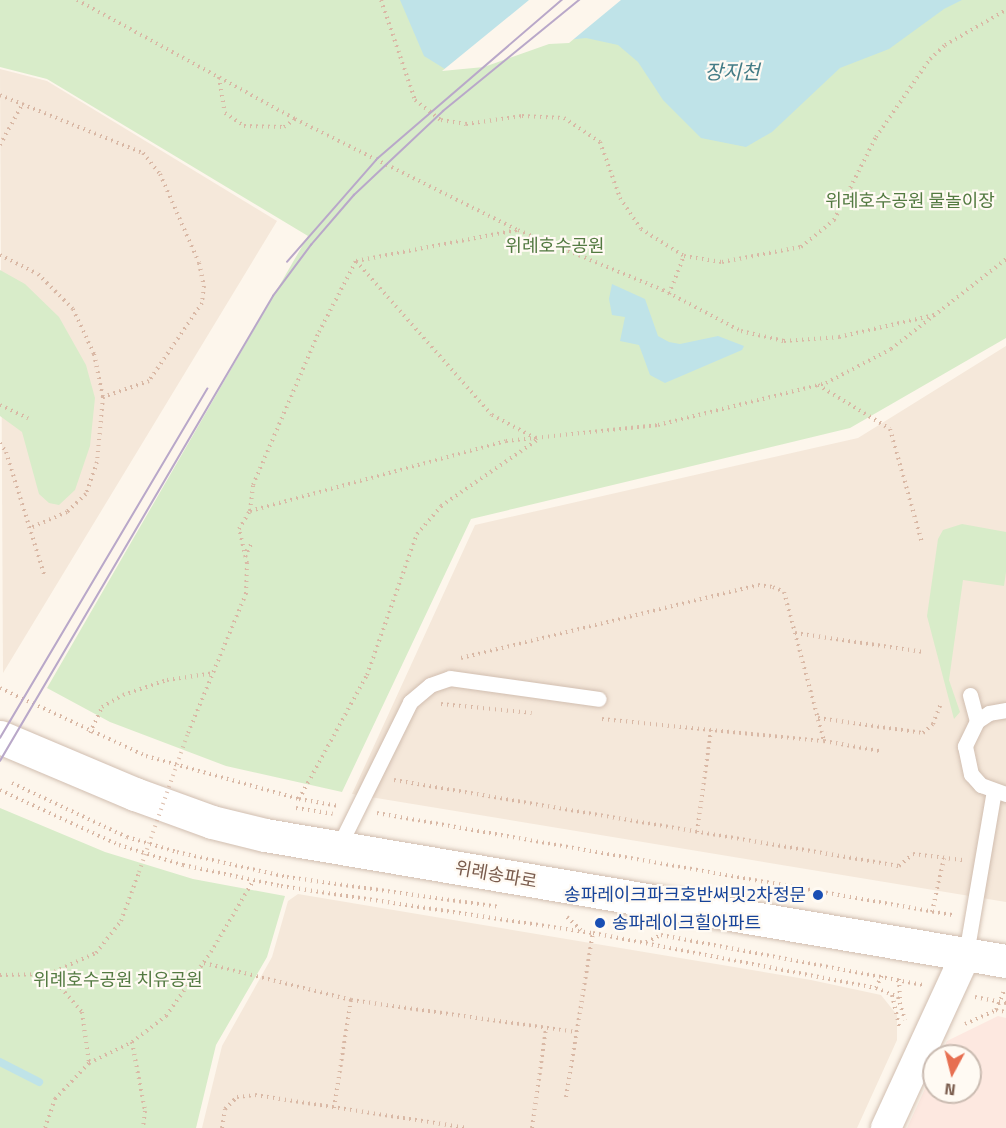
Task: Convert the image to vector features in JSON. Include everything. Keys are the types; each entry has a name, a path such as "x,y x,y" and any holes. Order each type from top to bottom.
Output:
{"main road":[{"name":"위례송파로","path":"0,737 212,822 338,848 1006,961"}],"street":[{"path":"886,1128 966,954"}],"lane":[{"path":"338,848 410,702 430,685 450,678 599,699"},
{"path":"970,695 977,721"},
{"path":"966,954 981,862 1000,792 981,784 965,761 969,733 977,721 989,713 1006,710"}],"path":[{"path":"76,0 296,119 518,230 669,294 741,331 784,341 839,337 934,315"},
{"path":"381,0 416,100 441,120 466,124 522,116 564,118 588,131 600,142 620,198 641,229 684,256 722,262 752,259 801,247 834,220 876,137 930,59 963,33 1006,10"},
{"path":"219,77 225,113 244,126 276,128 296,119"},
{"path":"0,95 143,153 155,164 199,263 204,286 202,303 149,381 103,397"},
{"path":"0,145 23,103"},
{"path":"356,261 518,230"},
{"path":"0,255 38,274 73,309 94,354 103,397 97,462 86,494 67,512 30,528"},
{"path":"669,294 684,256"},
{"path":"250,511 506,441 538,440 658,425 818,385 891,349 1006,259"},
{"path":"356,261 492,415 538,440"},
{"path":"0,975 50,974 96,953 121,921 188,733 215,673 246,594 245,557 239,529 250,511 253,485 319,332 356,261"},
{"path":"818,385 890,429 922,543"},
{"path":"0,405 28,418"},
{"path":"299,799 367,675 417,534 441,506 538,440"},
{"path":"0,443 44,574"},
{"path":"245,557 251,544"},
{"path":"454,660 758,585 784,592 824,741"},
{"path":"795,633 924,652"},
{"path":"90,733 102,707 123,695 167,680 215,673"},
{"path":"435,703 538,713"},
{"path":"818,718 923,733 933,724 941,703"},
{"path":"596,719 824,741 879,751"},
{"path":"697,832 711,730"},
{"path":"163,775 174,778"},
{"path":"382,778 899,866 913,854 981,862"},
{"path":"0,790 119,844 253,881 582,931 876,988 898,997 906,1024"},
{"path":"286,806 353,817"},
{"path":"932,912 944,858"},
{"path":"45,1128 55,1100 89,1063 132,1042 166,1016 204,963 253,881"},
{"path":"765,891 769,883 954,915"},
{"path":"566,1097 593,933"},
{"path":"646,942 661,935 1006,1003"},
{"path":"204,963 351,1000 577,1032"},
{"path":"50,974 82,1012 89,1063"},
{"path":"996,1010 1006,987"},
{"path":"334,1107 351,1000"},
{"path":"955,1028 996,1010 1006,1012"},
{"path":"532,1128 546,1029"},
{"path":"132,1042 144,1110 143,1128"},
{"path":"222,1128 225,1109 237,1097 255,1095 467,1128"}],"shaded area":[{"path":"0,69 47,81 277,221 3,673"},
{"path":"1006,346 1006,902 352,794 475,525 858,438"},
{"name":"송파레이크힐아파트","path":"298,894 811,980 881,995 897,1015 897,1040 857,1128 202,1128 222,1046 272,957 288,901"},
{"path":"998,1016 1006,1018 1006,1128 907,1128 922,1095 922,1104 982,1104 982,1044 946,1044 947,1041"}],"green space":[{"name":"위례호수공원","path":"0,0 1006,0 1006,338 850,428 471,519 342,792 226,766 110,722 47,688 308,236 47,79 0,67"},
{"path":"0,270 25,284 59,317 86,365 95,398 90,446 75,490 59,505 49,503 39,494 22,432 0,416"},
{"path":"962,524 1006,532 1006,572 1004,586 963,580 949,680 960,712 954,719 927,616 938,539 943,530"},
{"name":"위례호수공원 치유공원","path":"0,808 105,852 193,879 285,896 267,957 216,1045 196,1128 0,1128"}],"water":[{"name":"장지천","path":"400,0 962,0 944,9 889,49 840,68 772,132 746,147 701,138 663,100 638,62 618,45 586,38 548,42 445,69 424,56"},
{"path":"612,284 645,299 658,336 669,342 680,344 718,336 744,346 742,350 665,383 650,375 639,345 620,341 625,317 612,315 609,299"}],"pier":[{"path":"529,0 621,0 569,43 549,44 484,67 442,71"}],"waterway":[{"path":"0,1062 39,1082"}],"tram line":[{"path":"287,262 378,158 562,0"},
{"path":"0,761 273,296 311,245 354,195 443,111 579,0"},
{"path":"0,738 207,389"}],"place":[{"name":"송파레이크파크호반써밋2차정문","path":"818,895"},
{"name":"송파레이크힐아파트","path":"600,923"}],"park label":[{"name":"위례호수공원 물놀이장","path":"910,201"}]}
